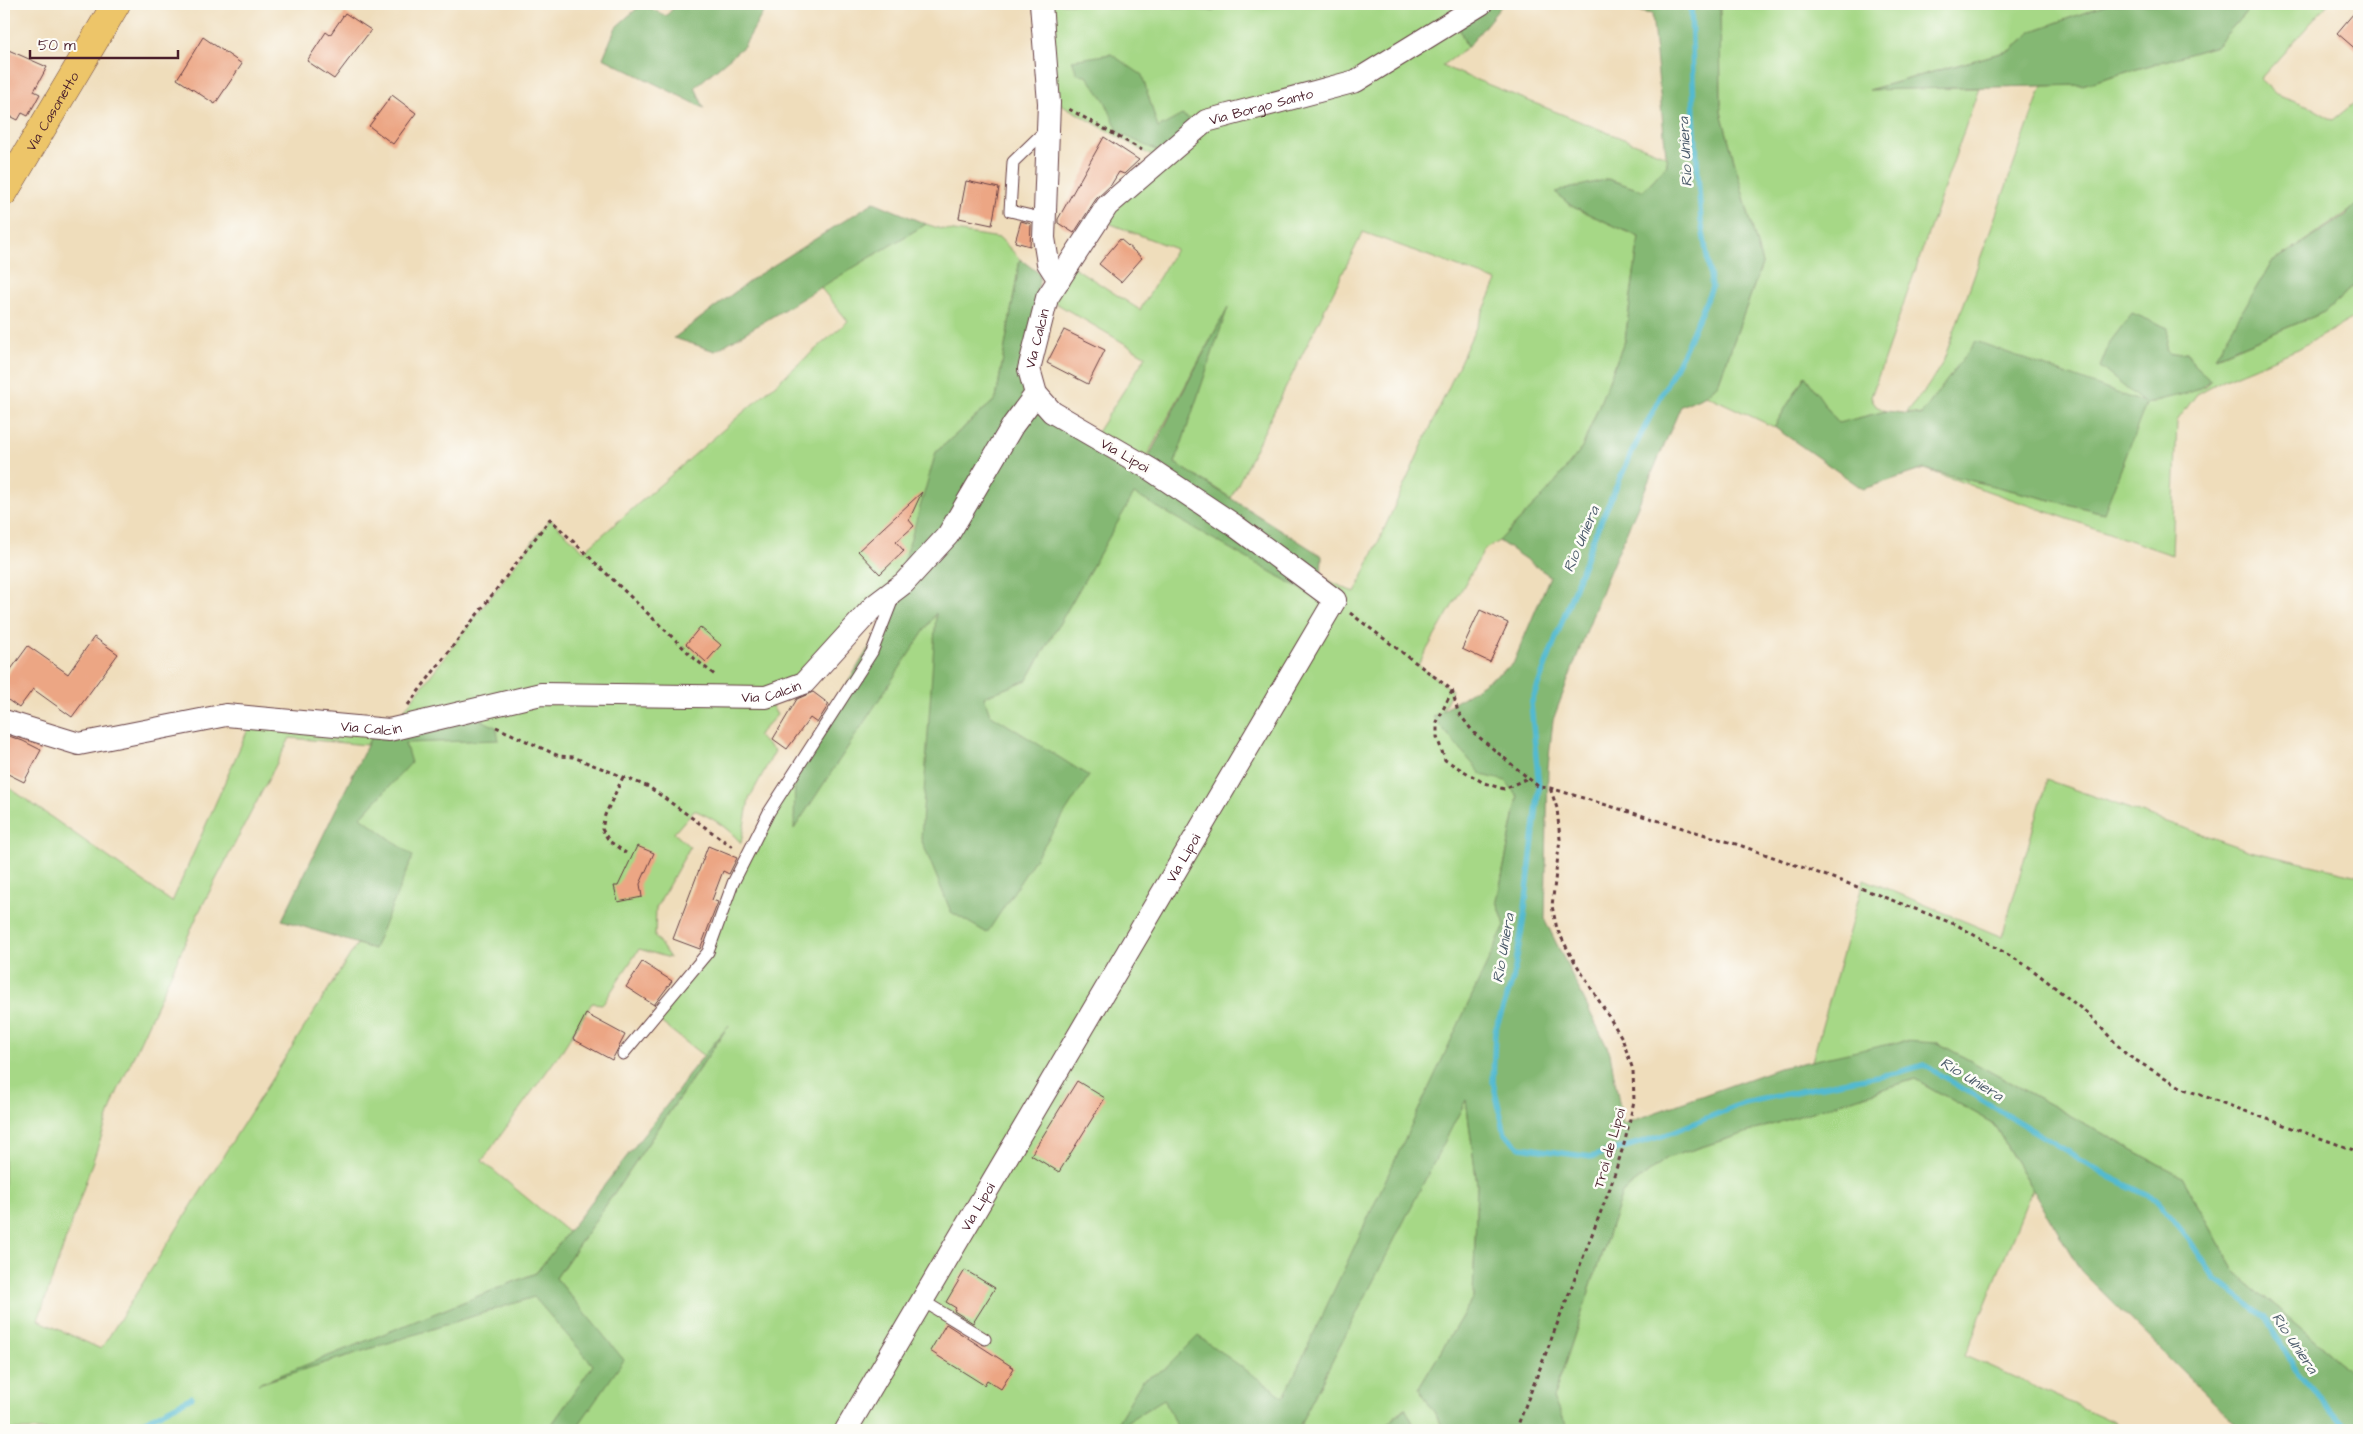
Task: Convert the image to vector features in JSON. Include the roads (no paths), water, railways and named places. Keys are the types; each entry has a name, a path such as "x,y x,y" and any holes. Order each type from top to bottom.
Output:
{"main road":[{"name":"Via Casonetto","path":"4,192 116,4"}],"street":[{"path":"1041,4 1048,128 1044,238 1048,264 1060,280"},
{"name":"Via Borgo Santo","path":"1060,280 1107,206 1206,121 1356,81 1481,4"},
{"name":"Via Calcin","path":"4,721 79,744 226,715 389,730 541,694 766,697 804,683 875,605 904,584 948,535 1013,425 1036,394 1029,370 1047,298 1060,280"},
{"name":"Via Lipoi","path":"846,1430 1335,600 1234,525 1150,469 1052,412 1036,394"}],"lane":[{"path":"1045,219 1010,211 1013,162 1048,128"},
{"path":"623,1054 708,952 733,883 747,854 769,812 872,652 896,590"},
{"path":"923,1301 985,1339"}],"waterway":[{"name":"Rio Uniera","path":"1691,4 1694,117 1701,220 1712,287 1685,349 1632,452 1595,534 1531,704 1539,787 1524,917 1513,979 1495,1031 1493,1082 1505,1134 1520,1147 1591,1157 1665,1135 1744,1103 1842,1082 1896,1073 1924,1065 2110,1177 2157,1200 2190,1241 2216,1280 2265,1317 2296,1370 2348,1430"},
{"path":"128,1430 192,1397"}]}
